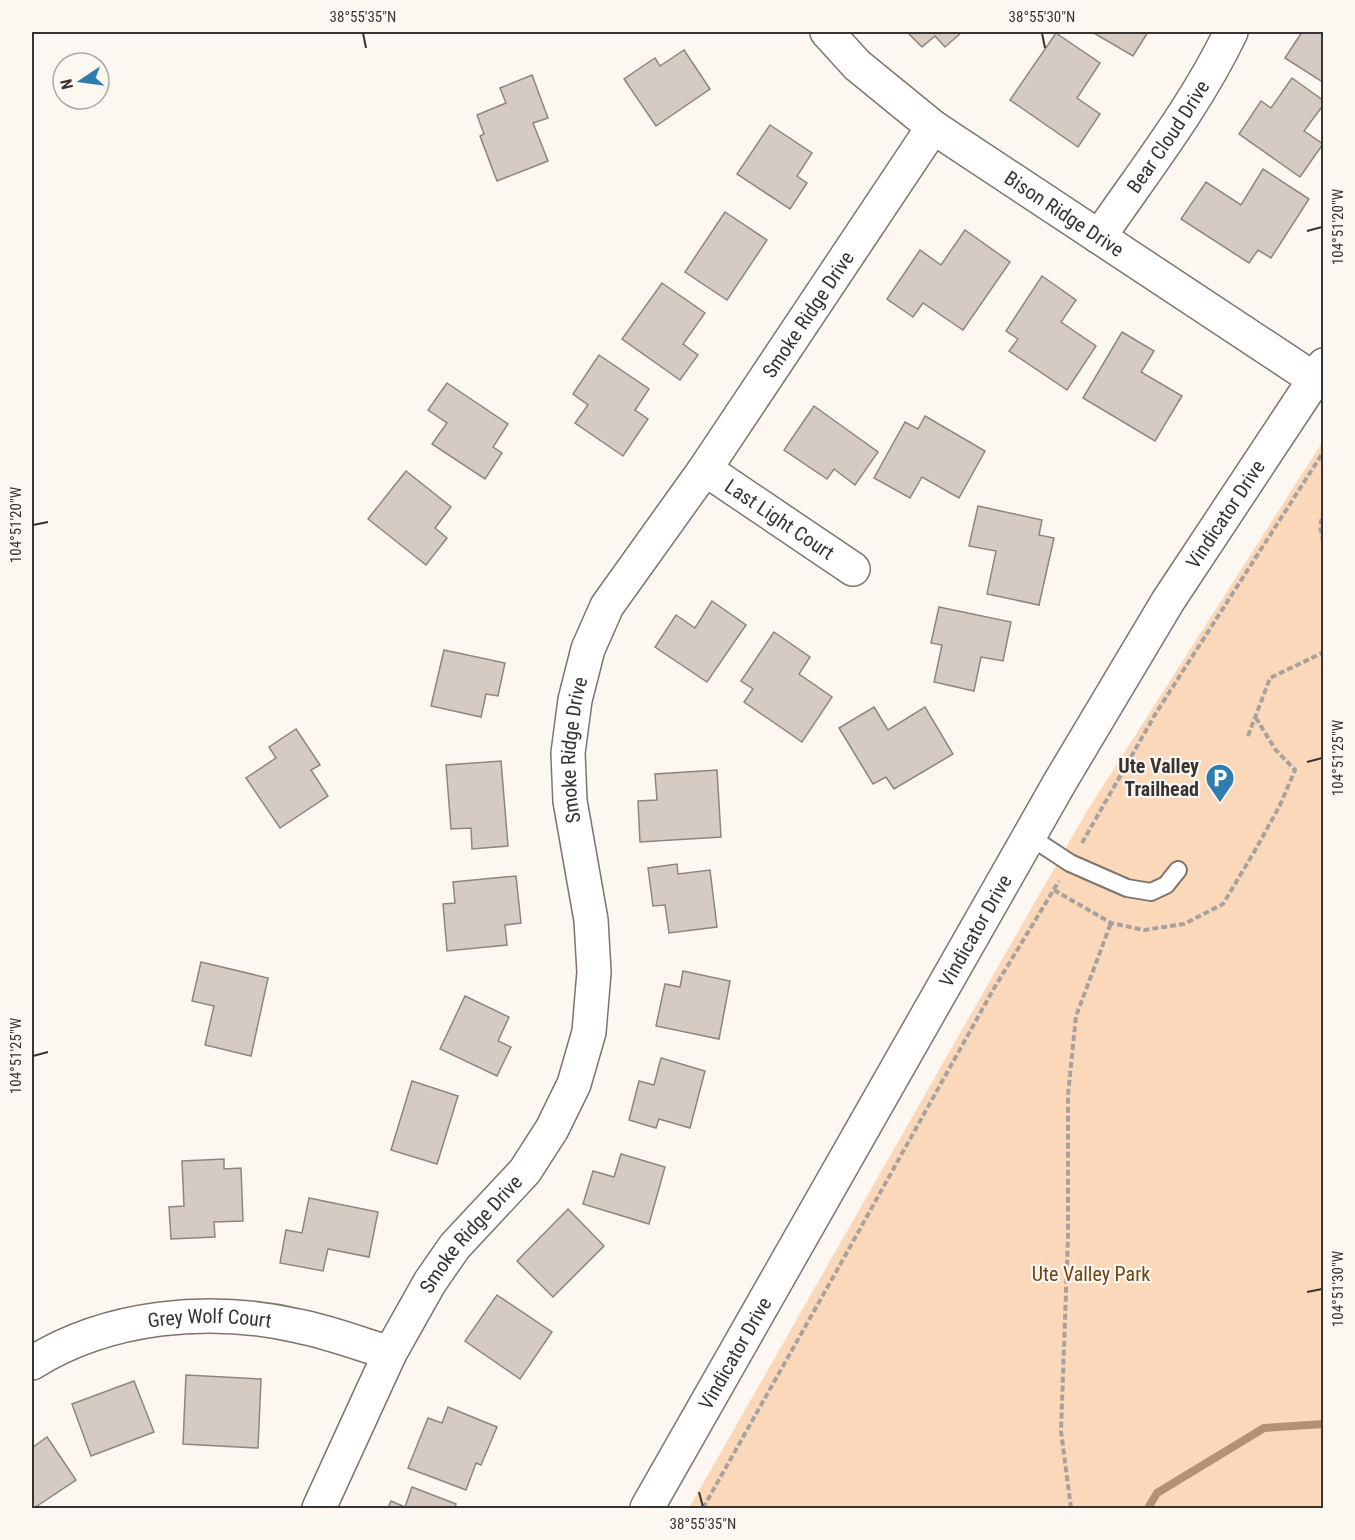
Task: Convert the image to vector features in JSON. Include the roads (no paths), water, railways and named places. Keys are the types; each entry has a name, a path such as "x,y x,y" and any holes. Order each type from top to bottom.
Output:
{"street":[{"name":"Bison Ridge Drive","path":"827,32 857,65 933,127 1099,237 1319,372"},
{"name":"Bear Cloud Drive","path":"1099,237 1194,100 1231,32"},
{"name":"Smoke Ridge Drive","path":"319,1509 390,1353 430,1282 455,1246 525,1171 552,1129 574,1084 589,1032 594,972 591,920 570,801 568,753 575,700 588,650 607,606 705,469 933,127"},
{"name":"Vindicator Drive","path":"647,1509 1029,836 1168,601 1319,372"},
{"name":"Last Light Court","path":"705,469 853,569"},
{"name":"Grey Wolf Court","path":"32,1363 47,1353 92,1335 142,1322 192,1315 241,1316 298,1326 390,1353"}],"lane":[{"path":"1029,836 1070,863 1128,888 1151,892 1166,885 1178,870"}],"waterway":[{"path":"1148,1508 1157,1493 1264,1428 1324,1424"}],"place":[{"name":"Ute Valley Trailhead","path":"1220,804"}],"park label":[{"name":"Ute Valley Park","path":"1091,1274"}]}
